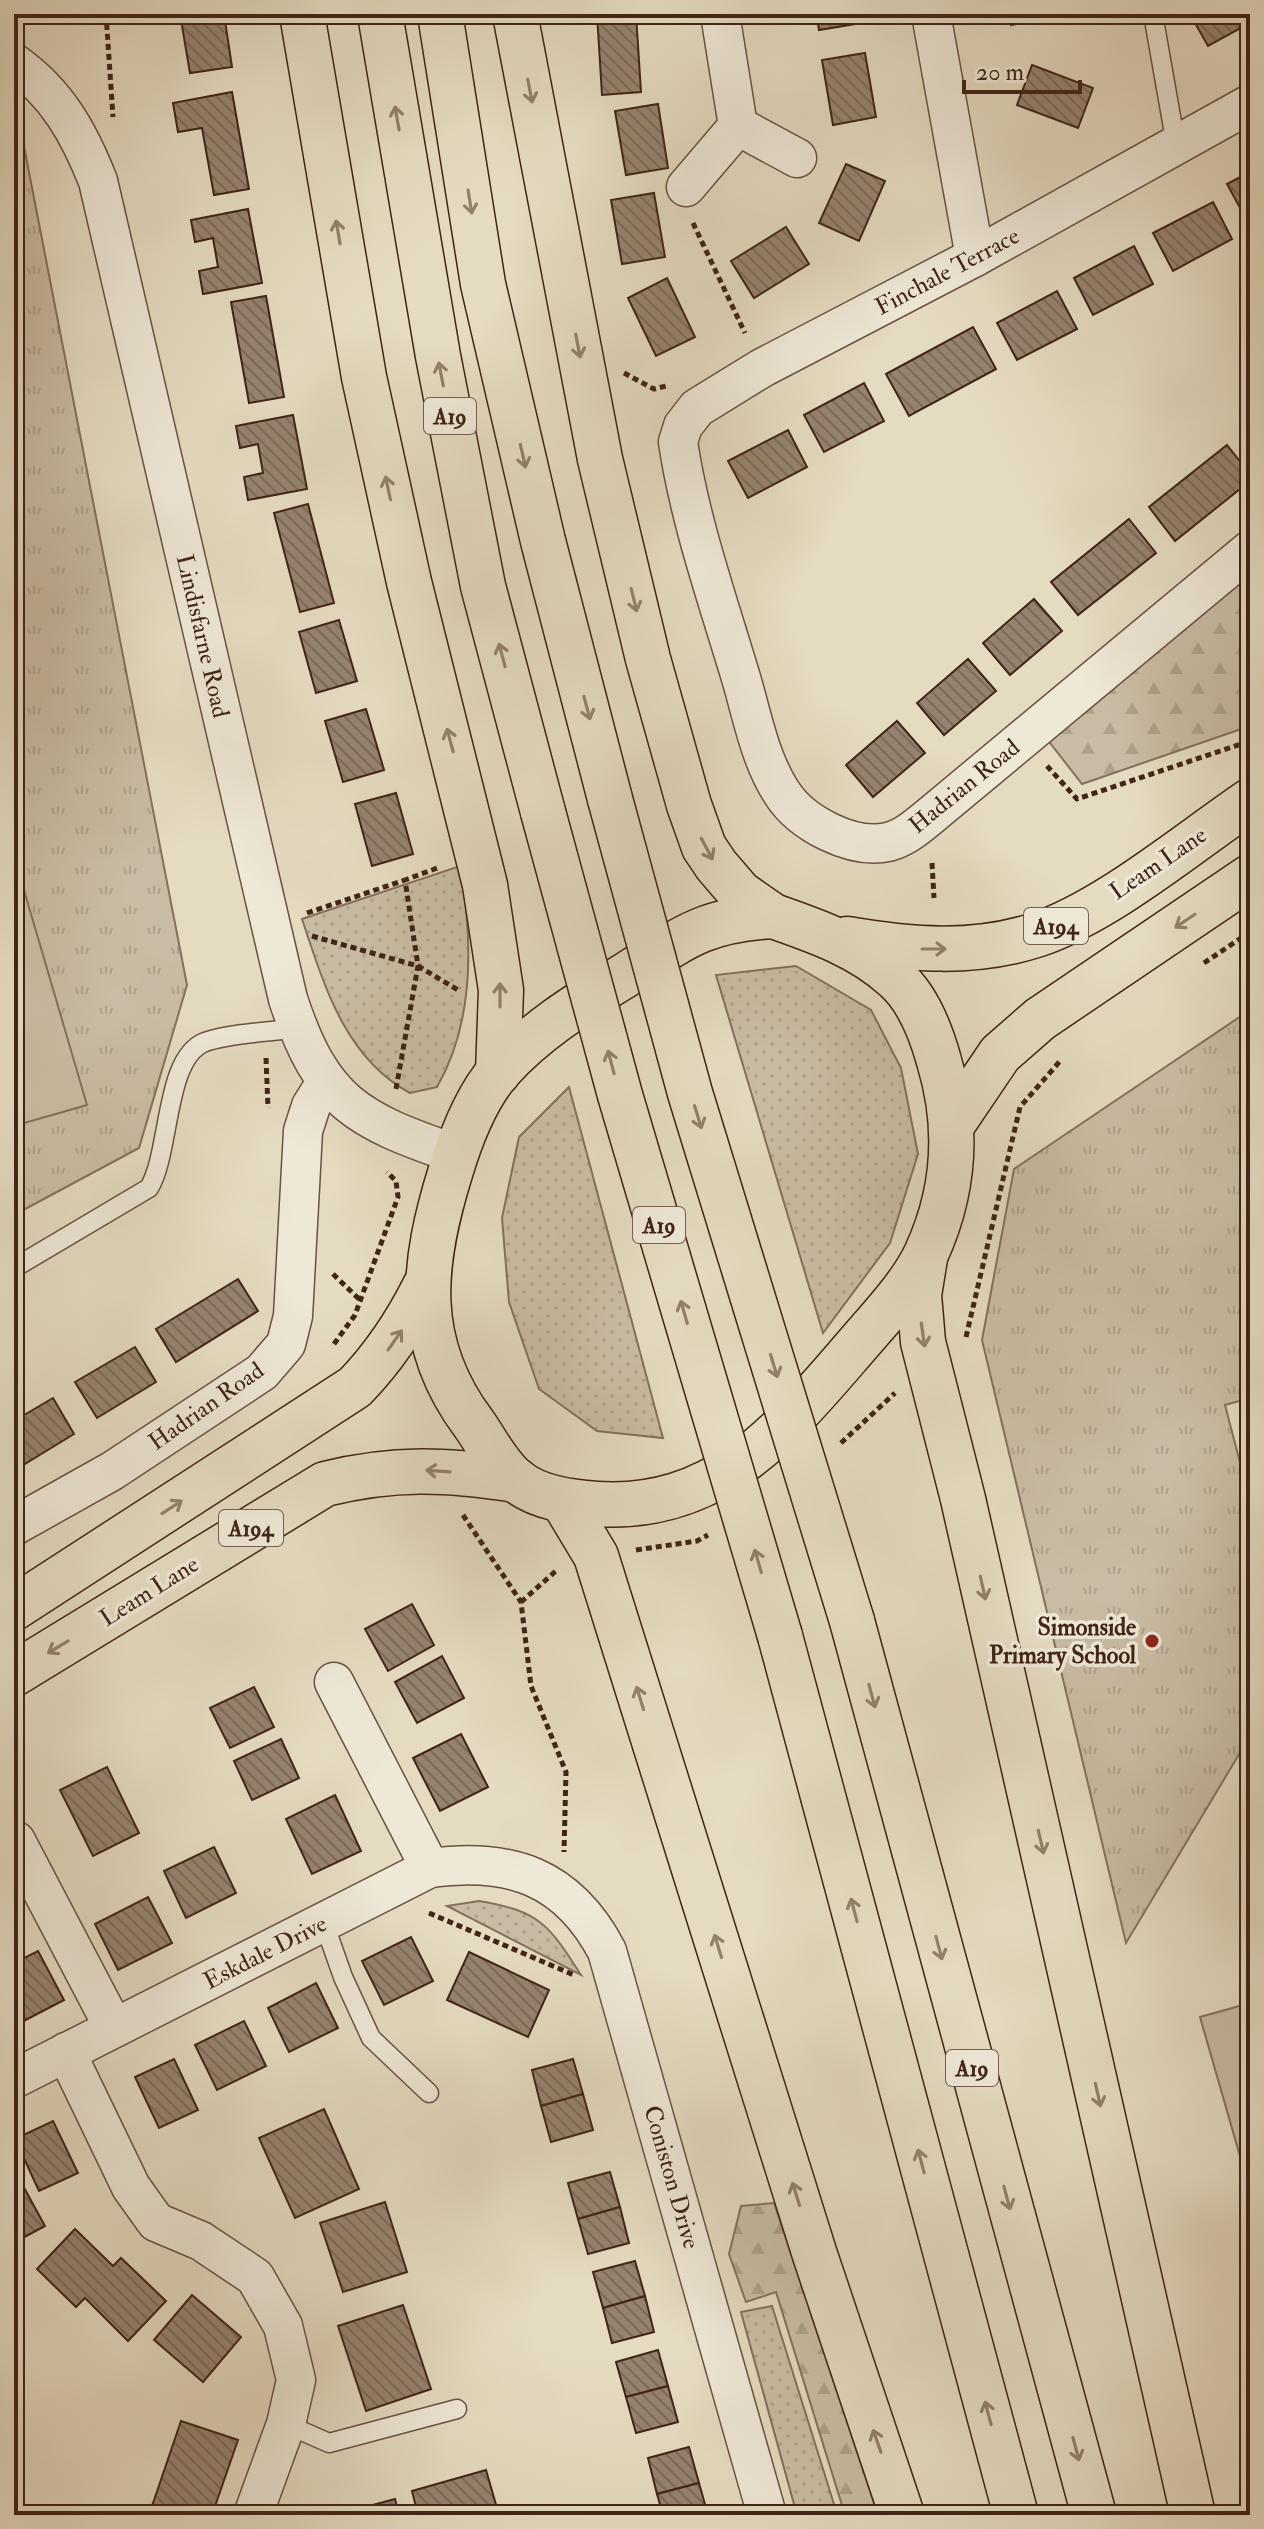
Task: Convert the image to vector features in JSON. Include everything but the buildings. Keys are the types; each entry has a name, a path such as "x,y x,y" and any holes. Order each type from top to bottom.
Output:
{"highway":[{"path":"302,14 364,377 409,582 475,844 498,957 501,990 498,1073"},
{"name":"A19","path":"380,14 438,356 483,586 620,1095 780,1636 1016,2515"},
{"name":"A19","path":"440,14 483,284 543,541 610,799 690,1093 852,1621 1094,2515"},
{"path":"515,14 600,459 648,659 689,805 704,847 716,865 740,893 773,916"},
{"name":"Leam Lane","path":"829,936 936,950 1036,935 1075,918 1250,801"},
{"name":"A194","path":"952,1125 1000,1054 1040,1019 1250,877"},
{"name":"A194","path":"773,916 829,936 898,980 918,1008 933,1040 944,1077 952,1125 954,1153 945,1203 925,1258 880,1318 783,1430 733,1470 682,1493 619,1505 563,1501 516,1480 459,1405 434,1346 425,1286 431,1243 456,1154 476,1109 498,1073 549,1024 702,927 732,918 773,916"},
{"path":"925,1258 919,1295 923,1342 967,1515 1193,2515"},
{"name":"A194","path":"14,1608 355,1387 379,1363 404,1327 425,1286"},
{"name":"Leam Lane","path":"14,1674 325,1484 373,1472 413,1469 516,1480"},
{"path":"563,1501 596,1556 814,2252 902,2515"}],"street":[{"path":"686,187 738,126 720,14"},
{"path":"931,14 975,257"},
{"name":"Lindisfarne Road","path":"14,63 58,102 82,140 98,181 298,1028 326,1082 351,1107 386,1131 456,1154"},
{"name":"Finchale Terrace","path":"681,463 678,442 683,426 697,408 762,368 975,257 1250,104"},
{"path":"738,126 797,158"},
{"name":"Hadrian Road","path":"681,463 768,764 782,794 805,818 837,835 887,842 906,834 1250,550"},
{"name":"Hadrian Road","path":"14,1526 112,1471 250,1380 286,1344 293,1316 303,1131 311,1106 326,1082"},
{"path":"334,1682 430,1868"},
{"path":"16,1841 114,2028"},
{"name":"Eskdale Drive","path":"14,2079 430,1868 462,1864 525,1873"},
{"name":"Coniston Drive","path":"525,1873 563,1893 592,1923 607,1951 767,2515"},
{"path":"66,2052 131,2187 156,2222 201,2241 255,2277 283,2326 296,2380 286,2424 253,2515"}],"lane":[{"path":"1153,14 1176,145"},
{"path":"14,1268 149,1188 159,1172 179,1071 186,1056 204,1042 298,1028"},
{"path":"324,1923 343,1977 371,2038 429,2093"},
{"path":"286,2424 329,2443 457,2409"}],"path":[{"path":"686,187 687,210 762,368"},
{"path":"619,370 654,389 669,385"},
{"path":"1022,739 1077,799 1250,741"},
{"path":"272,925 452,863"},
{"path":"386,1131 418,966 405,880"},
{"path":"272,925 418,966 458,990"},
{"path":"324,1265 360,1300"},
{"path":"521,1602 551,1572"},
{"path":"384,1893 620,1995"}],"green space":[{"path":"14,95 187,985 139,1148 14,1215"},
{"path":"1250,568 1250,726 1082,784 1047,739"},
{"path":"14,856 87,1105 14,1126"},
{"path":"460,866 467,922 468,979 458,1035 437,1087 410,1093 388,1078 353,1040 329,994 302,919"},
{"path":"796,966 871,1010 901,1068 918,1154 890,1243 823,1333 716,975"},
{"name":"Simonside Primary School","path":"1250,1010 1250,1398 1225,1405 1250,1501 1250,1736 1126,1943 982,1340 1014,1169"},
{"path":"569,1087 663,1438 597,1431 539,1389 509,1302 502,1218 519,1137"},
{"path":"479,1901 516,1910 541,1923 551,1932 581,1975 447,1906"},
{"path":"1250,2003 1250,2191 1200,2017"},
{"path":"774,2203 878,2515 845,2515 776,2292 746,2302 729,2254 741,2206"},
{"path":"772,2306 837,2515 797,2515 741,2312"}],"place":[{"name":"Simonside Primary School","path":"1152,1641"}]}
